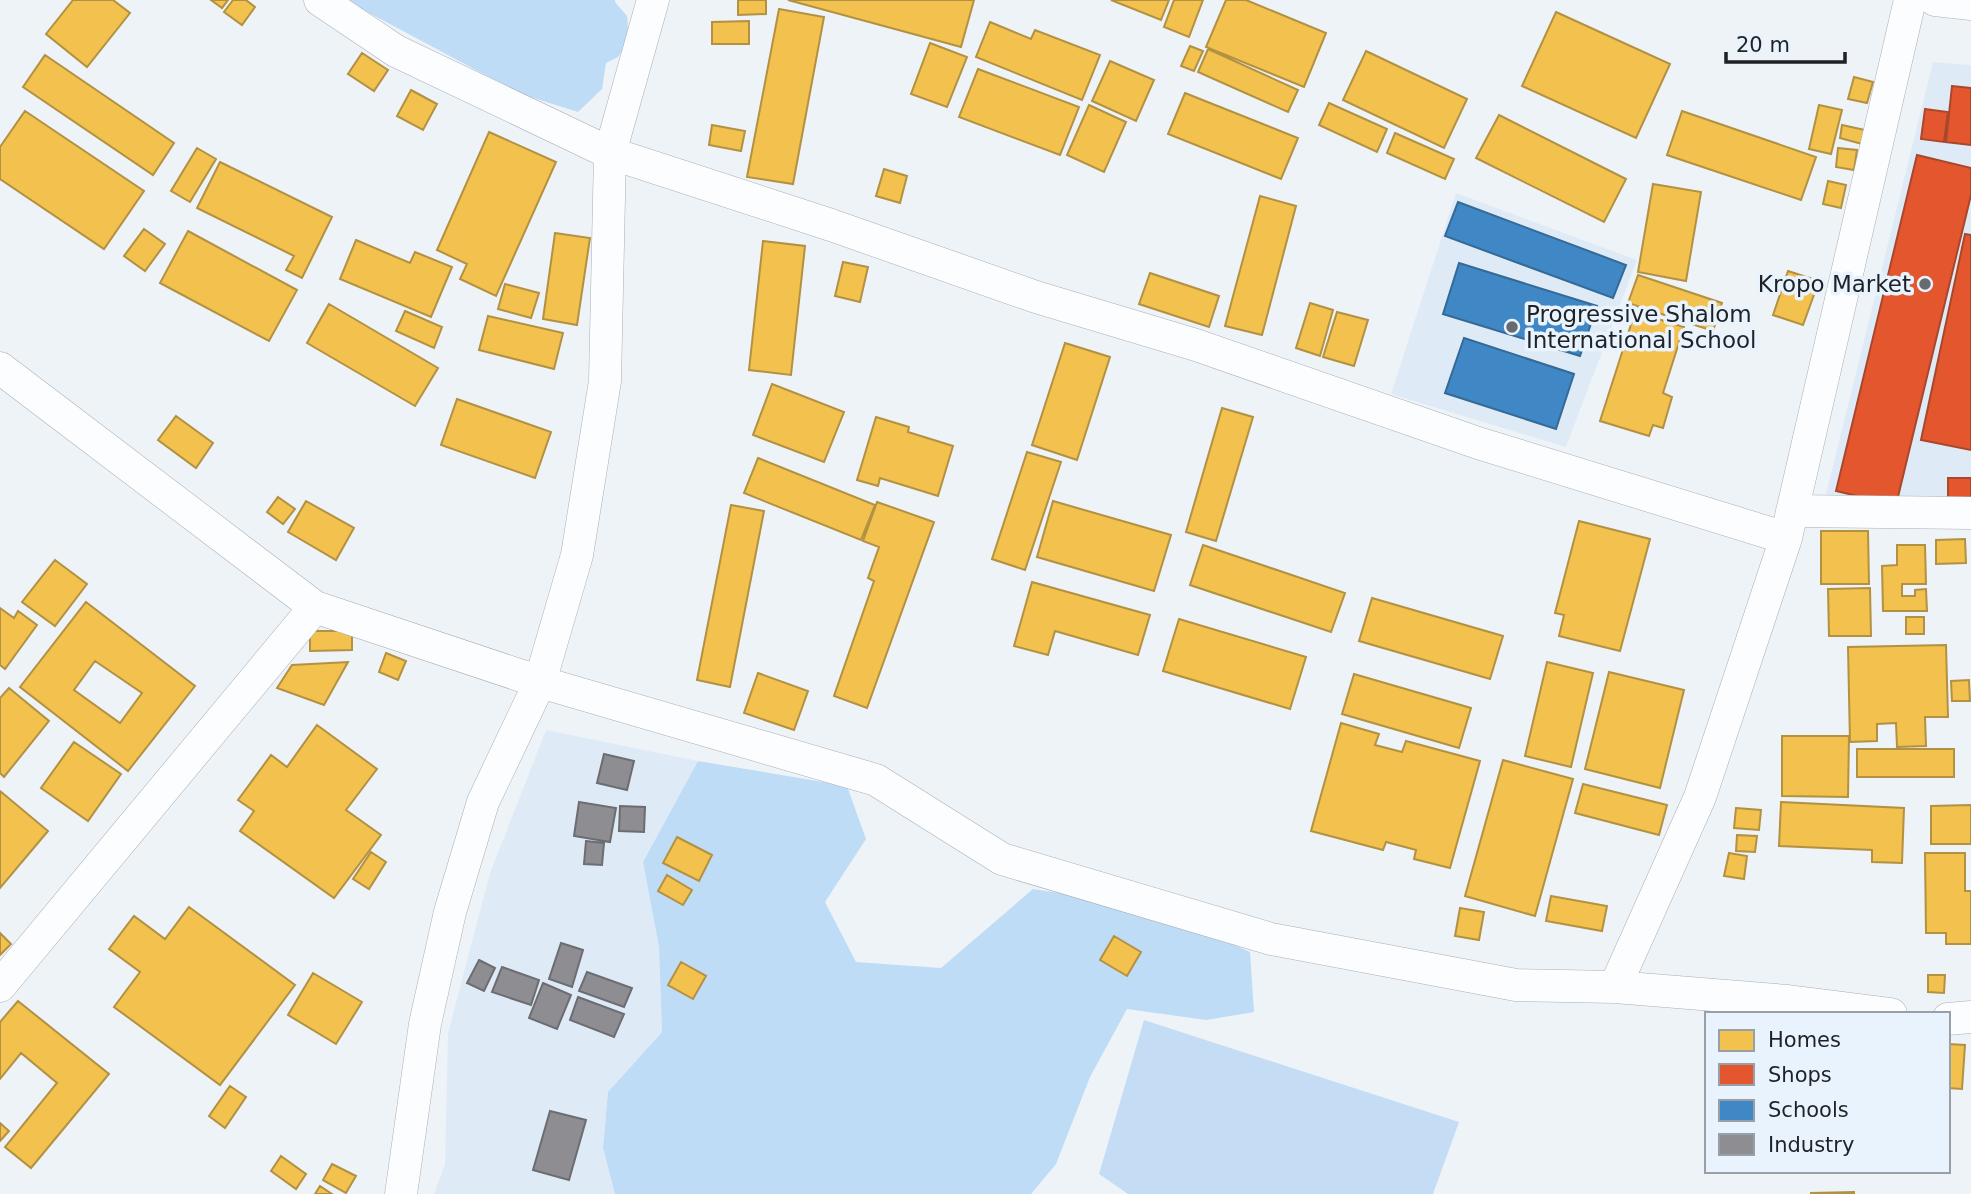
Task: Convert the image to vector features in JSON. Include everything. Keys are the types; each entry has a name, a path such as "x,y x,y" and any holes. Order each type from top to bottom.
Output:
{"street":[{"path":"320,0 396,51 610,153 831,225 1036,297 1196,345 1478,443 1789,524 1971,513"},
{"path":"401,1194 425,1024 450,912 483,802 540,682 577,555 605,381 610,153 653,0"},
{"path":"1615,987 1700,797 1789,524 1910,0"},
{"path":"1935,0 1971,4"},
{"path":"0,368 315,607 540,682 876,780 1002,859 1271,939 1516,985 1615,987 1788,1001 1875,1012"},
{"path":"0,986 315,607"},
{"path":"1950,1019 1971,1017"}],"shaded area":[{"path":"345,0 615,0 627,16 629,40 618,57 606,63 602,89 578,112 521,94"},
{"name":"Kropo Market","path":"1933,62 1971,65 1971,514 1824,502"},
{"name":"Progressive Shalom International School","path":"1456,193 1637,260 1566,447 1391,394"},
{"path":"546,730 698,761 643,862 659,947 662,1032 608,1092 603,1148 615,1194 434,1194 445,1164 448,1033 490,873"},
{"path":"698,761 847,786 866,839 825,902 856,962 941,968 1033,889 1151,907 1250,952 1254,1012 1206,1020 1127,1009 1090,1077 1056,1164 1031,1194 615,1194 603,1148 608,1092 662,1032 659,947 643,862"},
{"path":"1144,1020 1459,1122 1433,1194 1128,1194 1099,1174"}],"building: Homes":[{"path":"73,0 113,0 130,13 87,67 46,34"},
{"path":"211,0 228,0 222,8"},
{"path":"233,0 246,0 255,7 242,25 224,12"},
{"path":"738,0 766,0 766,14 738,15"},
{"path":"788,0 974,0 961,47"},
{"path":"1111,0 1169,0 1161,20"},
{"path":"1174,0 1203,0 1189,37 1164,27"},
{"path":"1226,0 1246,0 1326,33 1304,87 1206,47"},
{"path":"779,9 824,17 793,184 747,177"},
{"path":"1556,12 1670,64 1636,138 1522,86"},
{"path":"749,21 749,44 712,44 712,22"},
{"path":"990,22 1031,39 1035,30 1100,55 1082,100 976,57"},
{"path":"930,43 967,57 947,107 911,94"},
{"path":"1190,46 1203,51 1194,71 1181,66"},
{"path":"1208,49 1298,90 1288,112 1198,72"},
{"path":"1366,51 1467,99 1444,148 1343,100"},
{"path":"362,53 388,70 374,91 348,74"},
{"path":"45,55 174,143 153,175 23,87"},
{"path":"1110,61 1154,80 1136,121 1092,101"},
{"path":"978,69 1079,107 1060,155 959,117"},
{"path":"1854,77 1873,82 1867,103 1848,99"},
{"path":"411,90 437,104 423,130 397,116"},
{"path":"1185,93 1298,138 1281,179 1168,134"},
{"path":"1329,103 1387,129 1377,152 1319,125"},
{"path":"1089,105 1126,122 1104,172 1067,155"},
{"path":"1819,105 1842,110 1831,154 1809,149"},
{"path":"25,111 144,191 104,249 0,179 0,147"},
{"path":"1682,111 1816,157 1801,200 1667,155"},
{"path":"1499,115 1626,179 1604,222 1476,158"},
{"path":"712,125 745,131 741,151 709,145"},
{"path":"1842,125 1865,130 1862,144 1840,138"},
{"path":"489,132 556,162 496,296 460,279 467,264 437,250"},
{"path":"1395,133 1454,159 1445,179 1387,153"},
{"path":"197,148 216,159 190,202 171,191"},
{"path":"1838,148 1857,150 1854,170 1836,167"},
{"path":"220,162 332,217 302,278 286,270 294,256 197,208"},
{"path":"884,169 907,176 900,203 876,196"},
{"path":"1828,181 1846,185 1841,208 1823,204"},
{"path":"1653,184 1701,192 1686,281 1638,272"},
{"path":"1260,196 1296,206 1262,335 1225,326"},
{"path":"144,229 165,244 145,271 124,256"},
{"path":"188,231 297,290 269,341 160,283"},
{"path":"555,233 590,238 577,325 543,319"},
{"path":"356,240 410,263 415,252 452,267 431,317 340,279"},
{"path":"763,241 805,246 791,375 749,370"},
{"path":"843,262 868,267 860,302 835,296"},
{"path":"1788,271 1819,281 1803,325 1773,315"},
{"path":"1150,273 1219,296 1209,327 1139,304"},
{"path":"1638,275 1722,303 1713,331 1628,303"},
{"path":"505,284 539,293 531,318 498,309"},
{"path":"1310,303 1333,310 1320,356 1296,348"},
{"path":"329,304 438,368 415,406 307,343"},
{"path":"405,311 442,327 434,348 396,331"},
{"path":"1337,312 1368,320 1354,366 1323,357"},
{"path":"1635,312 1684,327 1663,393 1672,397 1663,428 1653,425 1649,436 1600,421"},
{"path":"488,316 563,333 554,369 479,350"},
{"path":"1065,343 1110,357 1077,460 1032,445"},
{"path":"772,384 844,412 824,462 753,435"},
{"path":"457,399 551,432 535,478 441,445"},
{"path":"1222,408 1253,417 1216,541 1186,532"},
{"path":"176,416 213,443 196,468 158,440"},
{"path":"876,417 909,427 908,432 953,446 938,496 880,478 878,486 857,480"},
{"path":"1027,452 1061,462 1025,570 992,559"},
{"path":"758,458 875,505 861,540 744,493"},
{"path":"278,497 295,509 283,524 267,512"},
{"path":"306,501 354,528 336,560 288,532"},
{"path":"1053,501 1171,535 1154,591 1037,557"},
{"path":"877,502 934,522 867,708 834,696 874,581 868,578 879,547 863,541"},
{"path":"731,505 764,511 730,687 697,680"},
{"path":"1579,521 1650,539 1620,651 1559,636 1564,615 1555,613"},
{"path":"1821,531 1868,531 1869,584 1821,584"},
{"path":"1965,539 1966,563 1936,564 1936,540"},
{"path":"1203,545 1345,593 1331,632 1190,585"},
{"path":"1897,545 1925,545 1926,584 1902,584 1902,596 1915,596 1915,590 1926,589 1927,611 1883,611 1882,566 1897,565"},
{"path":"55,560 87,584 55,626 22,602"},
{"path":"1032,582 1150,615 1138,655 1055,631 1048,655 1014,646"},
{"path":"1870,588 1871,636 1829,636 1828,589"},
{"path":"1372,598 1503,636 1490,679 1359,641"},
{"path":"86,602 195,686 128,771 20,687","holes":["95,661 142,693 120,723 74,690"]},
{"path":"0,608 14,618 18,611 37,625 5,669 0,665"},
{"path":"1906,617 1924,617 1924,634 1906,634"},
{"path":"1179,619 1306,657 1290,709 1163,671"},
{"path":"310,631 352,631 352,650 310,651"},
{"path":"1946,645 1948,717 1925,717 1926,746 1897,747 1896,723 1877,724 1877,741 1850,742 1848,647"},
{"path":"386,653 406,661 398,680 379,672"},
{"path":"348,662 324,705 277,688 292,665"},
{"path":"1547,662 1593,673 1571,767 1525,756"},
{"path":"1609,672 1684,690 1660,788 1585,769"},
{"path":"758,673 808,691 794,730 744,713"},
{"path":"1354,674 1471,708 1459,748 1342,714"},
{"path":"1969,680 1970,701 1952,701 1951,681"},
{"path":"9,688 49,721 4,777 0,773 0,698"},
{"path":"1341,723 1379,734 1375,745 1402,752 1406,741 1480,761 1450,868 1414,859 1416,850 1386,842 1383,850 1311,831"},
{"path":"317,725 377,769 346,810 381,835 334,898 240,831 254,811 238,800 271,755 287,767"},
{"path":"1782,736 1849,736 1848,797 1782,796"},
{"path":"74,742 121,774 88,821 41,788"},
{"path":"1857,749 1954,749 1954,777 1857,777"},
{"path":"1503,760 1573,779 1535,916 1465,896"},
{"path":"1583,784 1667,805 1659,835 1575,813"},
{"path":"0,791 48,831 0,888"},
{"path":"1781,802 1904,808 1902,863 1872,862 1872,850 1779,846"},
{"path":"1971,805 1971,844 1931,844 1931,806"},
{"path":"1736,808 1761,810 1759,830 1734,828"},
{"path":"1737,835 1757,836 1755,852 1736,851"},
{"path":"677,837 712,855 699,881 663,863"},
{"path":"371,852 386,862 369,889 353,879"},
{"path":"1729,853 1747,856 1744,879 1724,876"},
{"path":"1925,853 1965,853 1965,891 1971,891 1971,944 1946,944 1946,933 1926,933"},
{"path":"667,875 692,890 683,905 658,891"},
{"path":"1551,896 1607,906 1602,931 1546,921"},
{"path":"189,907 295,985 220,1085 114,1007 140,972 109,949 134,916 165,939"},
{"path":"1460,908 1484,912 1479,940 1455,936"},
{"path":"0,933 11,944 0,955"},
{"path":"1114,936 1141,952 1127,976 1100,960"},
{"path":"681,962 706,976 693,999 668,985"},
{"path":"313,973 362,1002 336,1044 288,1015"},
{"path":"1928,975 1945,975 1944,993 1928,992"},
{"path":"18,1001 109,1074 31,1168 5,1147 57,1083 21,1053 0,1079 0,1022"},
{"path":"1950,1044 1965,1045 1962,1089 1950,1088"},
{"path":"230,1086 246,1097 225,1128 209,1116"},
{"path":"0,1123 9,1131 0,1141"},
{"path":"281,1156 306,1174 296,1189 271,1171"},
{"path":"332,1164 356,1176 346,1193 323,1180"},
{"path":"320,1186 332,1194 315,1194"},
{"path":"1811,1193 1854,1194 1811,1194"}],"building: Shops":[{"path":"1952,86 1971,88 1971,145 1946,142"},
{"path":"1925,109 1948,112 1944,142 1921,139"},
{"path":"1917,155 1971,168 1971,195 1896,505 1836,491"},
{"path":"1965,234 1971,235 1971,450 1921,440"},
{"path":"1948,478 1971,478 1971,509 1948,510"}],"building: Schools":[{"path":"1458,202 1626,265 1613,298 1445,236"},
{"path":"1459,263 1597,306 1580,356 1443,314"},
{"path":"1464,338 1574,374 1556,429 1445,393"}],"building: Industry":[{"path":"604,754 634,761 627,790 597,783"},
{"path":"579,802 616,808 610,842 574,836"},
{"path":"620,806 645,807 644,832 619,831"},
{"path":"586,841 604,843 602,865 584,864"},
{"path":"561,943 583,950 572,987 549,979"},
{"path":"479,960 495,968 484,991 467,983"},
{"path":"502,967 539,980 531,1005 492,992"},
{"path":"587,972 632,988 624,1007 579,991"},
{"path":"543,983 571,995 557,1029 529,1018"},
{"path":"578,997 624,1014 614,1037 570,1020"},
{"path":"550,1111 586,1120 569,1180 533,1170"}],"place":[{"name":"Kropo Market","path":"1925,284"},
{"name":"Progressive Shalom International School","path":"1512,327"}]}
